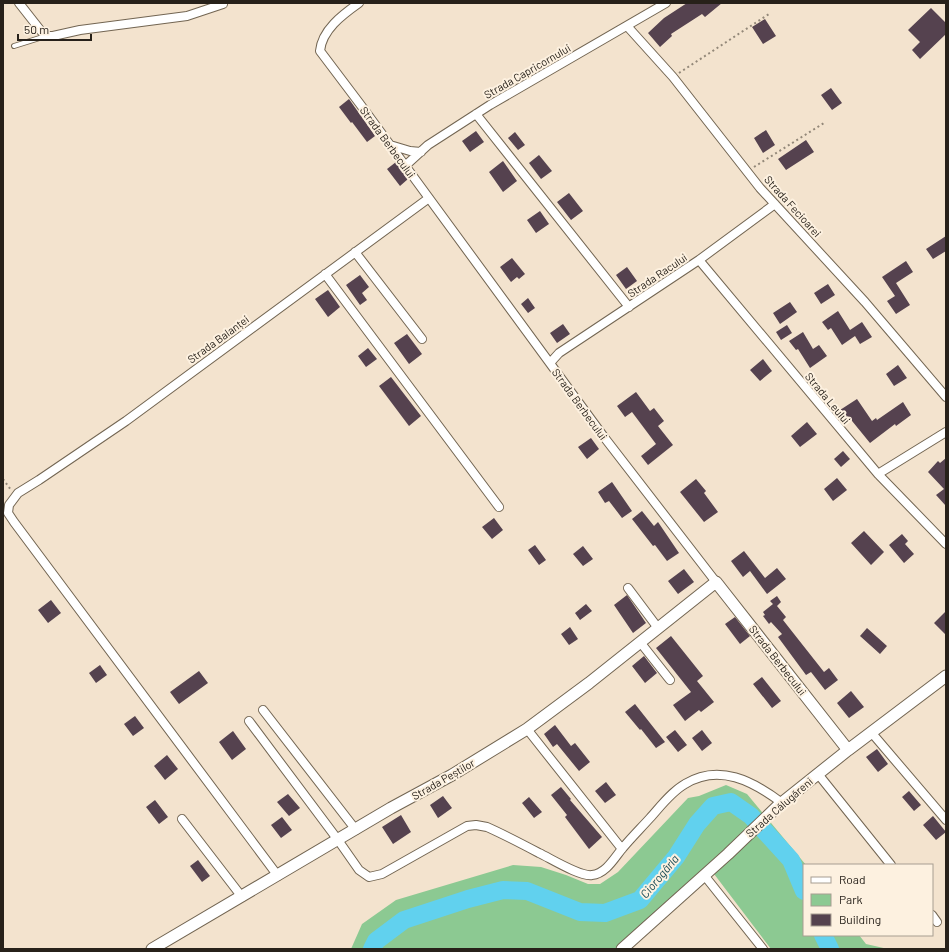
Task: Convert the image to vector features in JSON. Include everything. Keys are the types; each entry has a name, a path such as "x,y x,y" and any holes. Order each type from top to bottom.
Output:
{"street":[{"path":"19,3 40,31 46,36 187,16 223,4"},
{"name":"Strada Berbecului","path":"359,3 336,21 324,36 320,44 320,51 390,144 604,437 848,750"},
{"name":"Strada Capricornului","path":"405,166 428,145 476,114 666,3"},
{"name":"Strada Fecioarei","path":"627,26 673,77 748,170 760,188 865,302 946,397"},
{"path":"476,114 629,307"},
{"path":"390,144 410,151 421,152"},
{"name":"Strada Balanței","path":"18,493 120,425 429,198"},
{"name":"Strada Racului","path":"550,363 559,353 699,260 775,204"},
{"path":"355,252 422,339"},
{"name":"Strada Leului","path":"699,260 878,474 946,544"},
{"path":"325,274 499,507"},
{"path":"878,474 946,432"},
{"path":"18,493 9,505 8,513 14,522 278,876"},
{"name":"Strada Peștilor","path":"152,949 391,808 452,775 526,729 588,683 716,582"},
{"path":"628,588 658,628"},
{"path":"640,642 670,680"},
{"name":"Strada Călugăreni","path":"622,949 728,854 781,804 871,732 946,676"},
{"path":"263,710 356,830"},
{"path":"249,721 359,870 369,877 382,874 467,826 476,825 487,827 568,868 582,874 592,875 609,866 622,849 666,801 683,785 698,777 721,775 736,777 751,782 770,793 781,804"},
{"path":"526,729 622,849"},
{"path":"871,732 946,820"},
{"path":"818,774 890,864"},
{"path":"182,819 242,897"},
{"path":"704,875 763,949"}],"lane":[{"path":"14,46 46,36"}],"path":[{"path":"673,77 770,14"},
{"path":"748,170 824,123"},
{"path":"3,479 10,489 18,493"}],"green space":[{"path":"726,785 747,794 805,864 803,864 803,936 860,936 866,944 888,949 771,949 708,866 619,949 351,949 362,924 396,900 513,865 541,867 588,884 600,884 618,872 688,798 699,796"}],"building":[{"path":"687,3 722,3 705,17 702,14 671,34 672,36 660,47 648,33 664,18"},
{"path":"931,8 946,23 946,34 920,59 912,50 920,42 908,30"},
{"path":"765,19 776,36 763,44 752,27"},
{"path":"831,88 842,103 832,110 821,95"},
{"path":"349,99 375,136 367,142 339,107"},
{"path":"766,130 775,145 763,153 754,138"},
{"path":"476,131 484,142 470,152 462,141"},
{"path":"515,132 525,145 518,150 508,138"},
{"path":"806,140 814,152 786,170 778,159"},
{"path":"539,155 552,171 541,179 529,163"},
{"path":"503,161 517,181 503,192 489,172"},
{"path":"396,162 408,179 400,186 387,169"},
{"path":"569,193 583,211 571,220 557,202"},
{"path":"540,211 549,224 536,233 527,220"},
{"path":"946,236 946,251 933,259 926,249"},
{"path":"512,258 525,274 519,279 517,277 511,282 500,267"},
{"path":"906,261 913,272 896,283 910,305 896,314 887,301 895,296 882,277"},
{"path":"627,267 637,281 626,289 616,275"},
{"path":"360,275 369,287 362,293 367,300 360,305 346,285"},
{"path":"828,284 835,295 821,304 814,293"},
{"path":"328,290 340,307 328,317 315,299"},
{"path":"528,298 535,308 528,313 521,304"},
{"path":"790,302 797,312 780,324 773,313"},
{"path":"838,311 850,330 862,322 872,337 860,344 855,336 842,345 831,328 828,330 822,322"},
{"path":"563,324 570,334 557,343 550,333"},
{"path":"787,325 792,333 781,340 776,332"},
{"path":"803,332 813,349 819,345 827,356 810,368 798,349 796,350 789,341"},
{"path":"407,334 422,354 409,364 394,343"},
{"path":"368,348 377,359 366,367 358,356"},
{"path":"763,359 772,371 760,381 750,370"},
{"path":"898,365 907,378 894,386 886,374"},
{"path":"391,377 421,416 409,426 379,386"},
{"path":"636,392 650,411 654,408 664,421 658,426 673,445 648,465 641,456 656,444 632,412 625,417 617,406"},
{"path":"857,399 872,421 876,418 877,420 903,402 911,415 896,426 895,424 870,443 848,416 846,418 840,410"},
{"path":"807,422 817,434 800,447 791,436"},
{"path":"591,438 599,449 587,459 578,447"},
{"path":"843,451 850,459 841,467 834,459"},
{"path":"946,458 946,506 936,495 944,489 928,472 938,461 940,463"},
{"path":"837,478 847,490 833,501 824,489"},
{"path":"696,479 706,491 704,493 718,512 704,522 680,492"},
{"path":"612,482 632,511 622,518 609,501 605,503 598,492"},
{"path":"642,511 654,526 658,522 679,553 667,561 655,545 653,546 632,519"},
{"path":"494,518 503,530 492,539 482,527"},
{"path":"864,531 884,552 871,565 851,543"},
{"path":"902,534 908,541 905,544 914,554 904,563 889,545"},
{"path":"535,545 546,560 539,565 528,550"},
{"path":"583,546 593,559 583,566 573,554"},
{"path":"744,551 765,578 777,568 786,579 767,594 750,571 743,577 731,561"},
{"path":"684,569 694,582 678,594 668,581"},
{"path":"627,595 646,623 633,633 614,605"},
{"path":"777,596 781,602 777,606 786,617 783,620 824,672 829,668 838,680 825,690 811,672 806,675 778,637 782,634 771,622 769,624 763,616 765,615 763,612 773,604 770,601"},
{"path":"51,600 61,613 48,623 38,610"},
{"path":"586,604 592,611 580,620 575,613"},
{"path":"946,611 946,635 934,623"},
{"path":"735,617 750,636 740,644 725,624"},
{"path":"570,627 578,639 569,645 561,634"},
{"path":"867,628 887,646 880,654 860,636"},
{"path":"671,636 703,676 697,681 714,702 701,712 699,710 685,721 673,705 691,692 656,648"},
{"path":"644,656 657,673 645,683 632,666"},
{"path":"100,665 107,675 96,683 89,673"},
{"path":"199,671 208,683 179,704 170,692"},
{"path":"762,677 781,701 772,708 753,684"},
{"path":"851,691 864,707 849,718 837,703"},
{"path":"635,704 665,742 656,748 625,712"},
{"path":"135,716 144,728 133,736 124,724"},
{"path":"555,725 571,746 575,743 590,762 579,771 557,744 553,747 544,734"},
{"path":"675,730 687,745 678,752 666,737"},
{"path":"702,730 712,743 702,751 692,738"},
{"path":"233,731 246,749 232,760 219,742"},
{"path":"877,749 888,764 878,772 866,757"},
{"path":"167,755 178,769 165,780 154,766"},
{"path":"606,782 616,795 605,803 595,791"},
{"path":"561,787 571,799 570,800 602,837 589,849 565,817 567,815 551,795"},
{"path":"909,791 921,805 914,811 902,797"},
{"path":"288,794 300,808 289,816 277,802"},
{"path":"443,796 452,808 438,818 430,805"},
{"path":"529,797 542,812 534,818 522,803"},
{"path":"155,800 168,817 159,824 146,807"},
{"path":"401,815 411,832 393,844 382,827"},
{"path":"933,816 946,832 936,840 923,825"},
{"path":"282,817 292,830 281,838 271,825"},
{"path":"198,860 210,876 202,882 190,866"}],"waterway":[{"name":"Ciorogârla","path":"372,949 376,941 404,920 468,899 503,890 527,891 580,912 605,913 640,900 676,857 697,824 713,806 731,802 751,816 791,860 803,889"},
{"name":"Ciorogârla","path":"824,936 830,949"}]}
